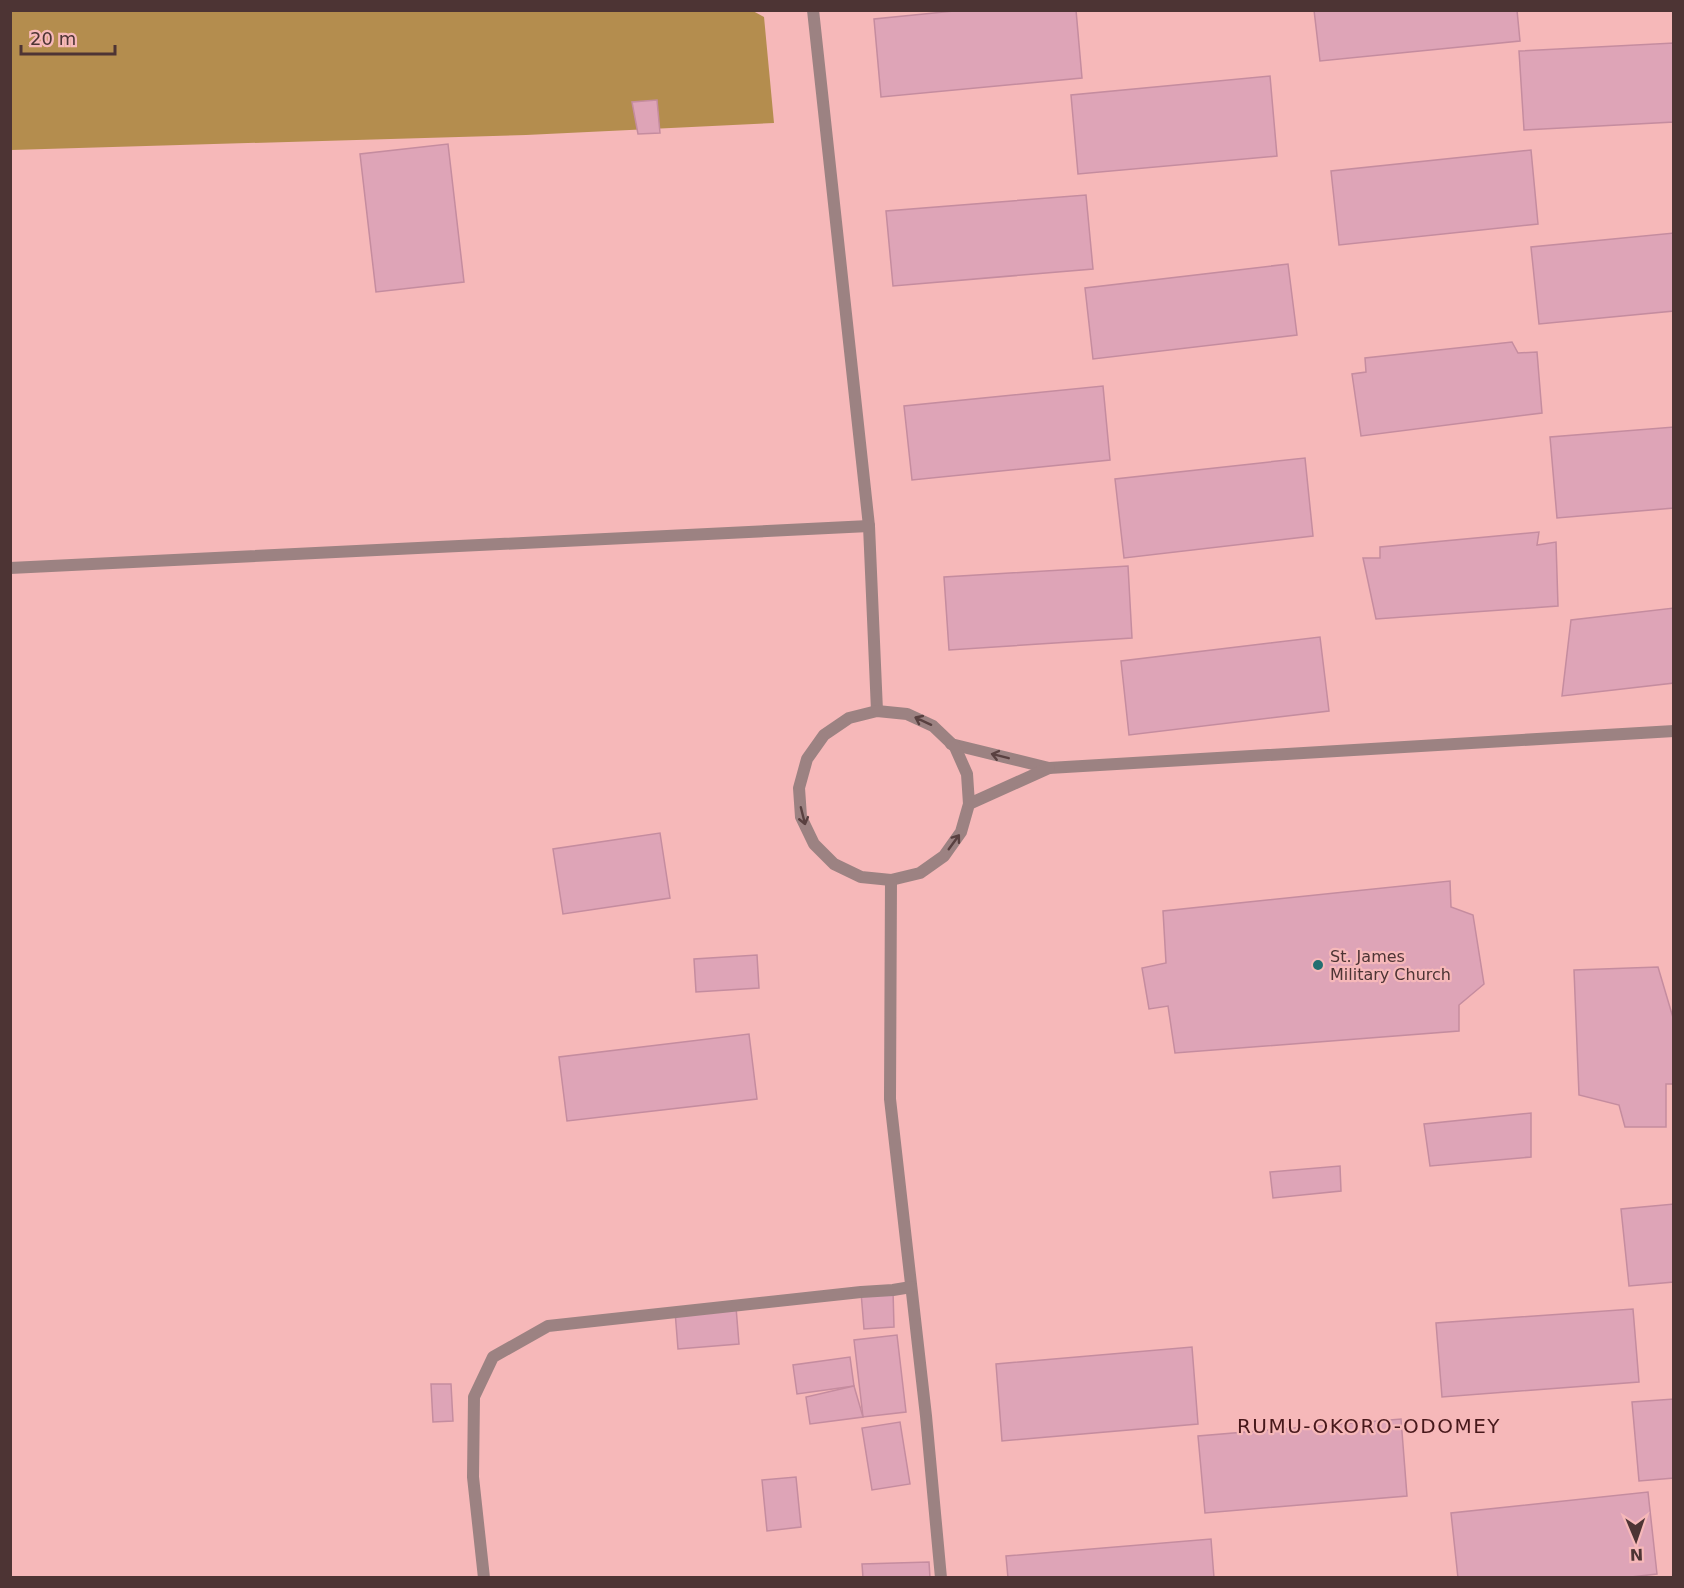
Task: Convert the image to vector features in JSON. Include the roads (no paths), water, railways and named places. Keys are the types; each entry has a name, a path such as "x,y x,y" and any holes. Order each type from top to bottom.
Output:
{"street":[{"path":"813,10 869,526 877,711"},
{"path":"10,568 869,526"},
{"path":"877,711 907,714 933,726 951,744 955,747 966,774 969,804 961,832 944,856 920,873 891,880 861,877 834,864 813,844 801,817 799,788 807,759 824,735 849,718 877,711"},
{"path":"951,744 1049,768 1674,731"},
{"path":"969,804 1049,768"},
{"path":"891,880 890,1099 926,1416 941,1578"},
{"path":"484,1578 473,1478 474,1397 493,1358 548,1326 911,1287"}],"place":[{"name":"St. James Military Church","path":"1318,965"}],"district":[{"name":"RUMU-OKORO-ODOMEY","path":"1369,1426"}]}
